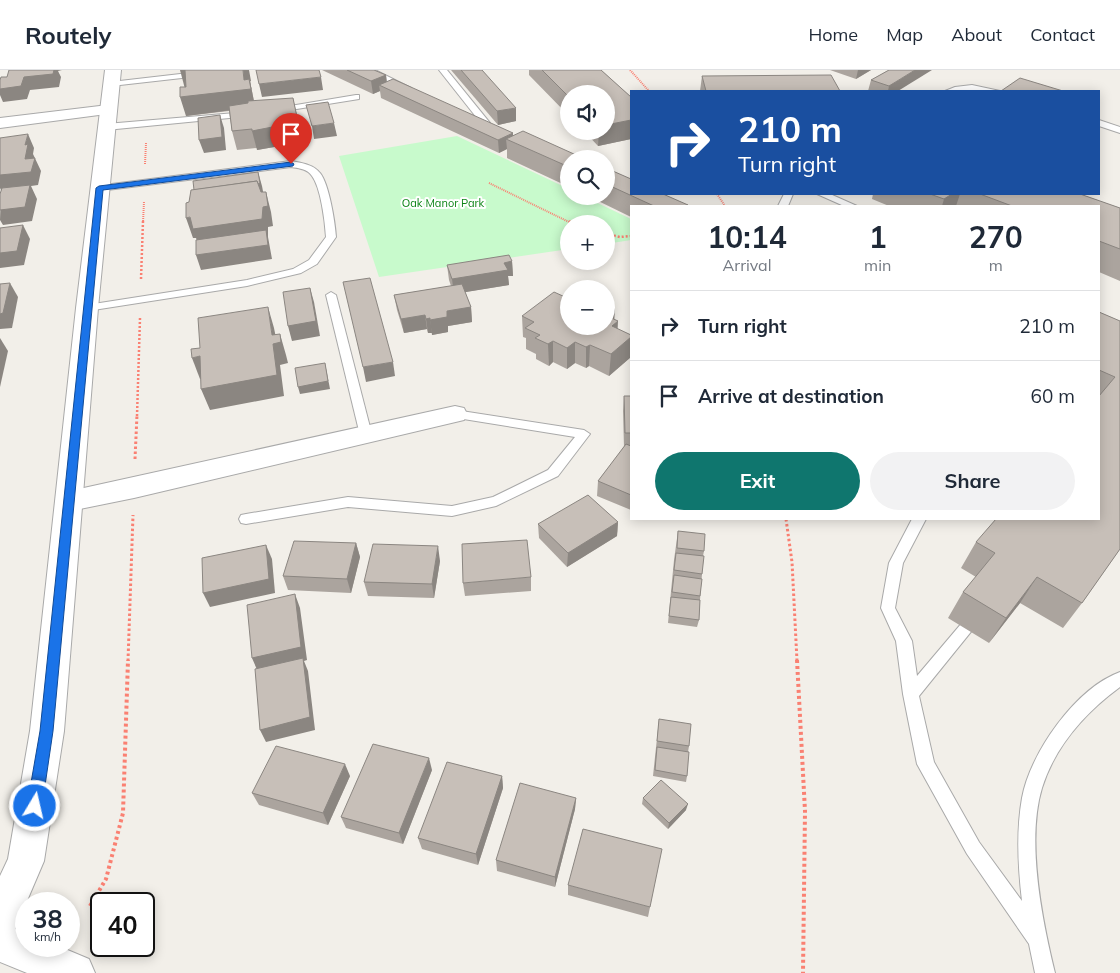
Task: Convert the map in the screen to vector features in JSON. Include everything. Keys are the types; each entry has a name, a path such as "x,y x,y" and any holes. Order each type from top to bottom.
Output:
{"street":[{"path":"0,918 26,861 47,731 87,308 112,77"},
{"path":"0,123 107,119"},
{"path":"70,500 134,488 455,414"},
{"path":"0,942 75,973"}],"lane":[{"path":"112,77 235,70"},
{"path":"369,70 420,94"},
{"path":"443,70 492,127 470,117"},
{"path":"952,90 970,86 991,90"},
{"path":"269,111 356,97"},
{"path":"107,119 259,113"},
{"path":"1100,123 1120,130"},
{"path":"87,308 247,283 298,271 313,262 331,236 330,213 316,174 306,167 291,164 99,188"},
{"path":"824,195 850,205"},
{"path":"331,295 366,434"},
{"path":"246,519 348,502 452,511 496,501 553,473 584,434 455,414"},
{"path":"918,520 896,563 888,608 904,641 911,694 926,764 973,848 1036,938"},
{"path":"911,694 966,628"},
{"path":"1045,973 1036,938 1027,855 1031,797 1050,751 1077,713 1120,679"}],"path":[{"path":"630,70 648,90"},
{"path":"489,183 560,217"},
{"path":"615,236 630,236"},
{"path":"786,520 792,562 805,811 803,973"}],"green space":[{"name":"Oak Manor Park","path":"457,136 560,185 560,205 602,205 630,219 630,240 615,243 615,215 560,215 560,250 379,277 339,156"}],"building":[{"path":"9,70 54,70 53,74 24,77 21,86 0,89 1,77 7,77"},
{"path":"185,70 243,70 244,80 249,79 251,89 180,97 180,87 186,87"},
{"path":"256,70 319,70 321,77 259,84"},
{"path":"347,70 374,70 386,75 371,81"},
{"path":"461,70 482,70 516,108 497,111"},
{"path":"542,70 601,70 630,96 630,120 615,123 615,85 560,85 560,88"},
{"path":"889,70 915,70 889,86 871,80"},
{"path":"831,75 839,90 706,90 702,76"},
{"path":"1020,78 1060,90 1002,90"},
{"path":"393,79 513,133 498,140 379,85"},
{"path":"293,98 298,122 252,131 252,129 232,131 229,106 248,103 248,101"},
{"path":"328,102 334,123 312,126 306,105"},
{"path":"220,115 222,137 199,140 198,118"},
{"path":"523,131 565,150 560,150 560,163 506,139"},
{"path":"28,134 25,145 28,144 25,159 35,158 31,172 0,175 0,138"},
{"path":"258,172 260,183 258,184 257,181 194,190 193,181"},
{"path":"615,172 630,179 630,195 615,188"},
{"path":"257,181 261,192 266,192 268,206 263,207 262,219 193,229 190,217 186,218 186,203 189,202 191,190"},
{"path":"30,185 25,207 0,210 2,188"},
{"path":"630,195 665,195 688,205 652,205"},
{"path":"933,195 950,195 944,199"},
{"path":"983,195 1083,195 1120,208 1120,249 1100,241 1100,205 1009,205"},
{"path":"23,225 17,251 0,253 0,228"},
{"path":"266,230 268,245 196,255 196,240"},
{"path":"509,255 512,261 504,263 508,270 452,279 447,265"},
{"path":"370,278 393,362 363,367 343,282"},
{"path":"10,283 3,313 0,314 0,284"},
{"path":"462,284 471,307 447,311 447,317 430,320 430,318 426,319 425,315 401,319 394,295"},
{"path":"310,288 316,321 288,326 283,292"},
{"path":"554,292 560,295 560,335 615,335 615,327 630,335 630,338 611,354 590,345 586,347 575,342 567,348 553,341 548,344 535,338 540,335 525,328 534,322 522,316"},
{"path":"268,307 272,335 280,334 281,342 273,344 277,375 201,389 200,356 192,358 191,349 200,348 198,318"},
{"path":"1100,312 1120,321 1120,549 1082,603 1037,577 1006,618 963,592 995,553 976,542 995,520 1100,520 1100,395 1115,377 1100,370"},
{"path":"325,363 328,381 298,387 295,368"},
{"path":"624,396 630,396 630,433 625,433"},
{"path":"626,444 630,446 630,495 598,481"},
{"path":"588,495 618,522 568,553 538,524"},
{"path":"678,531 705,534 704,551 677,548"},
{"path":"527,540 531,577 463,583 462,544"},
{"path":"294,541 356,543 347,579 283,576"},
{"path":"373,544 438,546 432,584 364,582"},
{"path":"266,545 269,579 203,593 202,558"},
{"path":"676,553 704,556 702,574 674,570"},
{"path":"674,575 702,579 700,596 672,592"},
{"path":"295,594 301,647 252,658 247,605"},
{"path":"671,597 700,600 699,620 669,616"},
{"path":"303,658 310,717 260,730 255,669"},
{"path":"659,719 691,724 689,746 657,741"},
{"path":"373,744 429,758 399,833 341,817"},
{"path":"276,746 345,764 323,813 252,793"},
{"path":"657,747 689,752 687,776 655,770"},
{"path":"447,762 502,776 476,854 418,838"},
{"path":"661,780 688,804 669,823 643,798"},
{"path":"520,783 576,798 555,877 496,860"},
{"path":"583,829 662,849 650,907 568,885"}],"route":[{"path":"35,806 47,731 99,188 291,164"}]}
